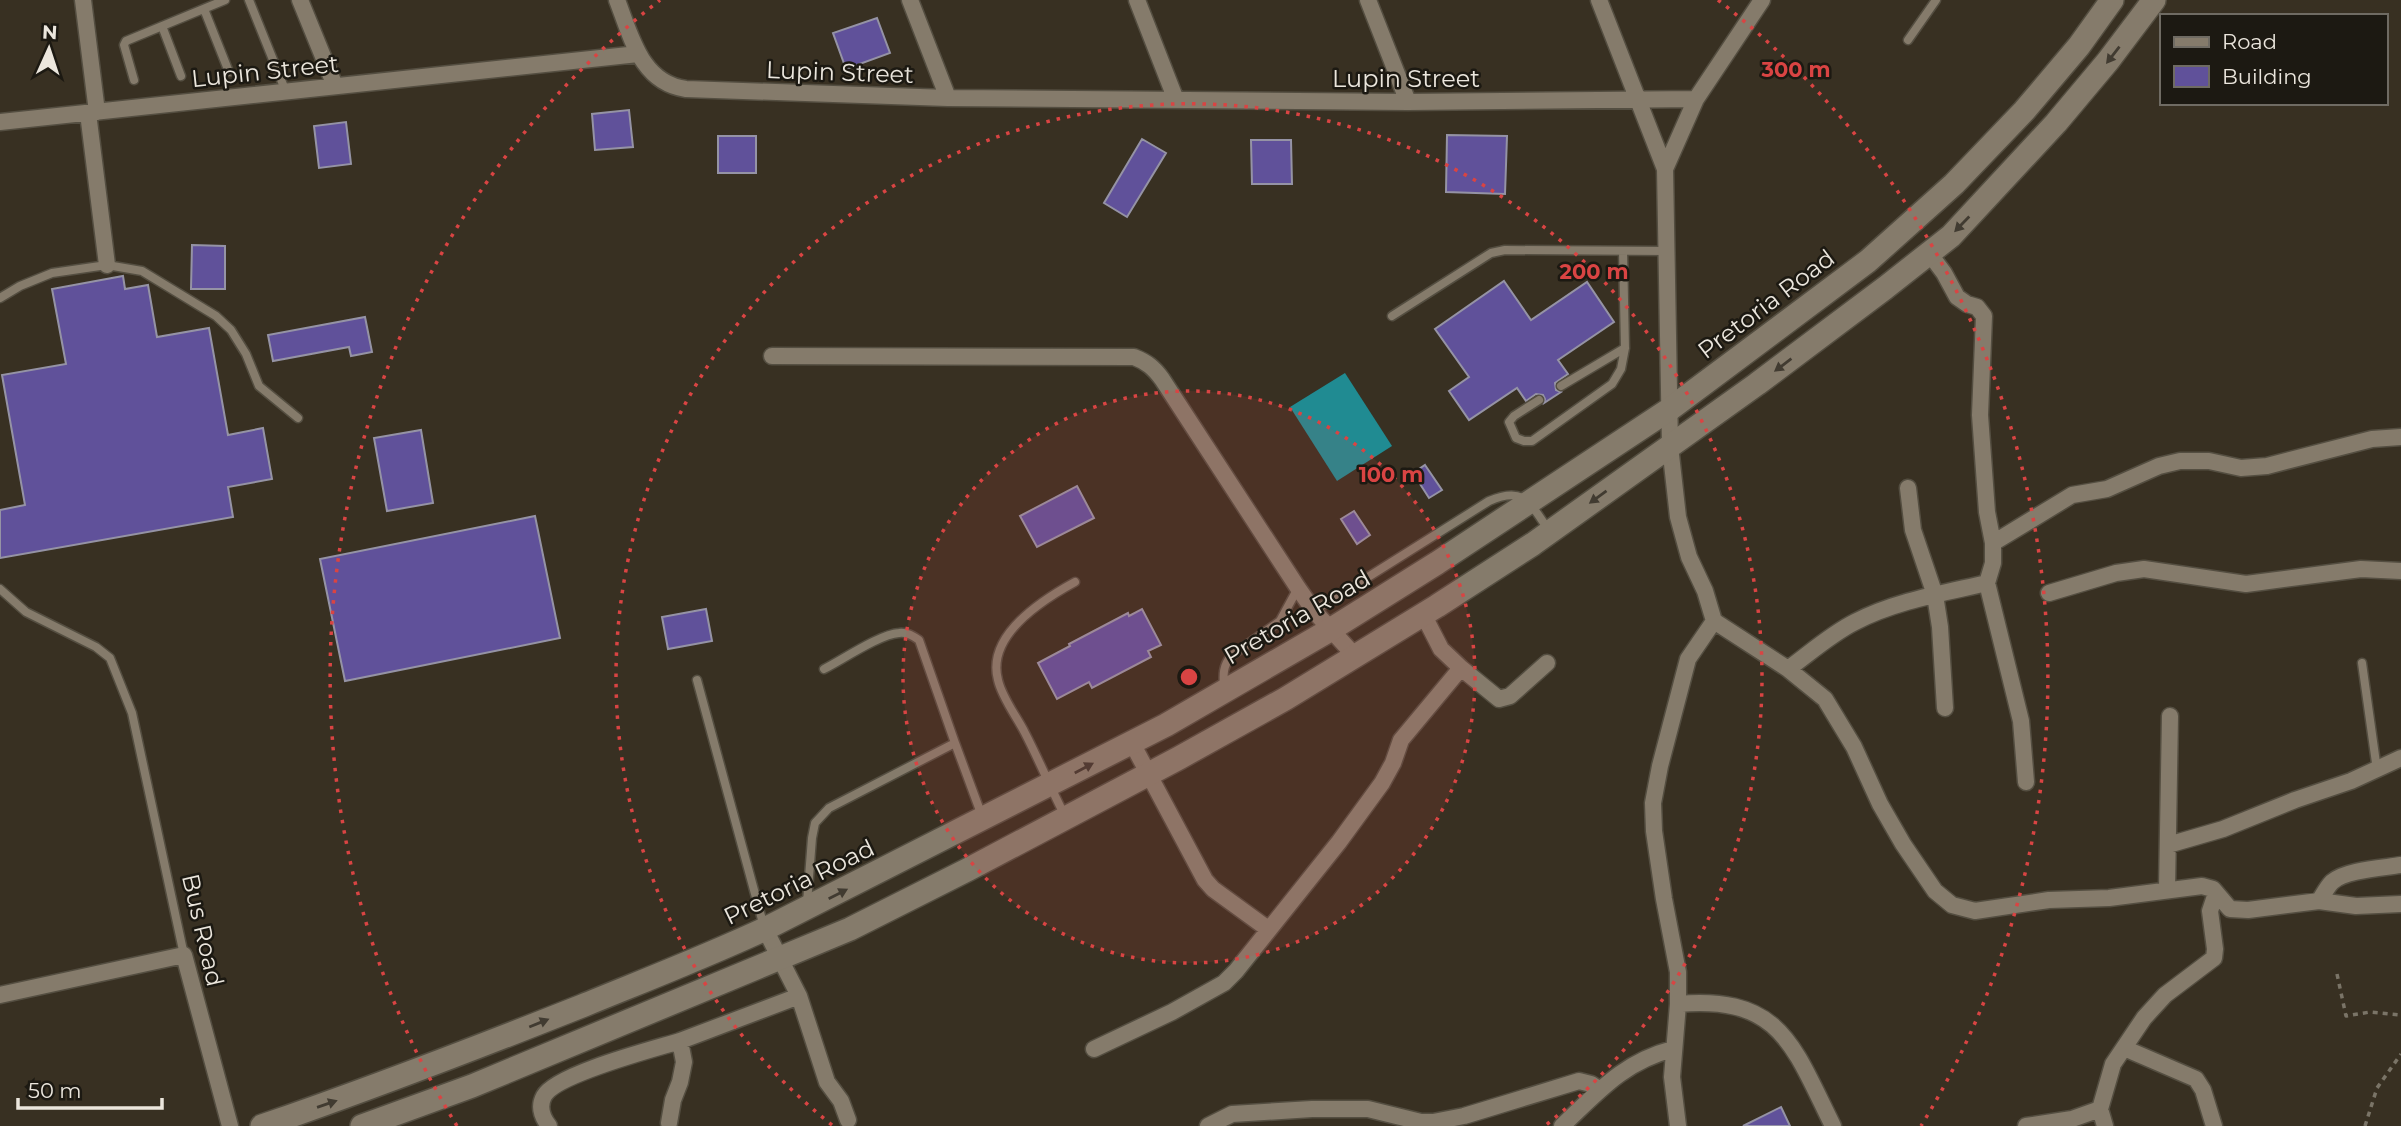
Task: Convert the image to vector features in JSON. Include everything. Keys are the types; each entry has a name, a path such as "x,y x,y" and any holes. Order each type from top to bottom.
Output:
{"main road":[{"name":"Pretoria Road","path":"262,1126 346,1098 494,1041 765,929 1132,743 1330,630 1437,563 1670,409 1868,261 1954,184 2024,111 2079,46 2112,0"},
{"path":"362,1126 472,1086 850,929 1066,818 1285,699 1423,614 1550,532 1789,360 1951,236 2022,161 2108,61 2154,0"},
{"path":"1996,140 2022,161"}],"street":[{"path":"83,0 107,264"},
{"path":"300,0 335,86"},
{"path":"617,0 638,54"},
{"path":"910,0 948,98"},
{"path":"1137,0 1176,100"},
{"path":"1368,0 1408,102"},
{"path":"1599,0 1665,169 1670,446 1678,517 1689,557 1705,591 1714,621 1788,669 1825,699 1854,747 1880,804 1935,891 1952,905 1975,911 2049,900 2109,898 2202,886 2213,889 2226,906 2237,910 2319,901 2356,906 2401,904"},
{"path":"1665,169 1696,99 1762,0"},
{"name":"Lupin Street","path":"0,122 638,54 652,72 667,85 676,88 948,98 1408,102 1696,99"},
{"path":"1929,253 1957,297 1982,310 1984,316 1980,415 1987,512 1993,543 1993,563 1987,583 2021,721 2026,782"},
{"path":"772,356 1134,357 1143,360 1162,379 1314,611 1356,656"},
{"path":"1993,543 2072,495 2107,488 2159,466 2180,461 2209,461 2241,468 2267,466 2372,439 2401,437"},
{"path":"1908,488 1913,530 1935,596 1943,655 1945,708"},
{"path":"2049,593 2116,573 2144,569 2246,583 2361,569 2401,571"},
{"path":"1788,669 1857,620 1987,583"},
{"path":"1423,614 1441,649 1499,699 1510,696 1547,663"},
{"path":"1678,1126 1672,1077 1678,972 1662,886 1653,803 1688,659 1714,621"},
{"path":"1094,1049 1172,1012 1224,983 1339,842 1382,783 1401,740 1461,668"},
{"path":"2167,889 2170,716"},
{"path":"1132,743 1205,880 1213,889 1268,929"},
{"path":"2168,845 2223,829 2377,770 2401,758"},
{"path":"2319,901 2331,883 2339,878 2355,872 2401,864"},
{"path":"2105,1126 2100,1109 2113,1064 2144,1018 2165,995 2214,958 2216,949 2210,911 2216,893"},
{"path":"765,929 799,996 818,1060 827,1082 841,1101 848,1120"},
{"path":"0,995 184,955"},
{"name":"Bus Road","path":"184,955 230,1126"},
{"path":"549,1126 541,1115 544,1096 555,1086 595,1068 680,1041 799,996"},
{"path":"1678,1004 1729,1004 1765,1018 1789,1044 1833,1126"},
{"path":"583,1040 595,1068"},
{"path":"669,1123 684,1062 680,1041"},
{"path":"2124,1048 2196,1079 2203,1090 2214,1126"},
{"path":"1562,1126 1616,1074 1650,1055 1673,1049"},
{"path":"1208,1126 1232,1114 1312,1109 1368,1110 1433,1122 1464,1116 1579,1080 1600,1090"},
{"path":"2026,1126 2072,1119 2100,1109"}],"lane":[{"path":"134,80 124,45 126,41 225,0"},
{"path":"249,0 286,92"},
{"path":"1908,40 1936,0"},
{"path":"204,9 229,72"},
{"path":"162,26 181,76"},
{"path":"1392,316 1491,253 1505,250 1667,251"},
{"path":"1539,400 1509,422 1516,438 1532,441 1612,384 1620,369 1625,348 1623,251"},
{"path":"0,298 20,286 52,273 107,264 142,271 216,316 231,330 246,354 259,386 298,418"},
{"path":"1561,386 1625,348"},
{"path":"1314,611 1489,501 1514,494 1528,501 1550,532"},
{"path":"1066,818 1035,751 998,682 995,662 1008,633 1046,597 1075,582"},
{"path":"1224,690 1223,671 1231,656 1280,621 1298,588"},
{"name":"Bus Road","path":"0,589 26,612 96,647 110,658 132,713 184,955"},
{"path":"824,669 884,637 898,633 909,634 919,640 983,819"},
{"path":"2362,663 2377,770"},
{"path":"697,680 765,929"},
{"path":"807,909 811,838 816,823 829,808 955,743"}],"path":[{"path":"2337,974 2346,1016 2370,1012 2401,1015"},
{"path":"2365,1126 2377,1088 2401,1054"}],"water":[{"path":"1345,373 1392,446 1337,481 1290,407"}],"building":[{"path":"877,18 890,53 846,69 833,33"},
{"path":"629,110 633,147 595,150 592,114"},
{"path":"346,122 351,164 319,168 314,126"},
{"path":"1447,135 1507,136 1505,194 1446,192"},
{"path":"718,136 756,136 756,173 718,173"},
{"path":"1142,139 1166,153 1127,217 1104,203"},
{"path":"1251,140 1291,140 1292,184 1252,184"},
{"path":"192,245 225,246 225,289 191,289"},
{"path":"123,276 125,289 148,285 157,337 209,328 228,435 263,428 272,479 228,487 233,517 0,558 0,510 25,505 2,375 66,364 52,289"},
{"path":"1504,281 1531,320 1587,282 1614,322 1558,360 1568,374 1555,383 1556,390 1561,392 1544,403 1543,395 1536,394 1526,401 1517,388 1469,420 1449,391 1469,377 1435,329"},
{"path":"365,317 372,352 351,356 349,347 273,361 268,335"},
{"path":"421,430 433,503 387,511 374,438"},
{"path":"1425,465 1442,490 1429,498 1413,473"},
{"path":"1077,486 1094,518 1037,547 1020,516"},
{"path":"1354,511 1370,535 1357,544 1341,519"},
{"path":"535,516 560,638 345,681 320,559"},
{"path":"706,609 712,641 668,649 662,617"},
{"path":"1142,609 1161,645 1148,651 1151,657 1092,688 1089,682 1057,699 1038,663 1128,613 1129,616"},
{"path":"1781,1107 1790,1126 1743,1126"}]}
